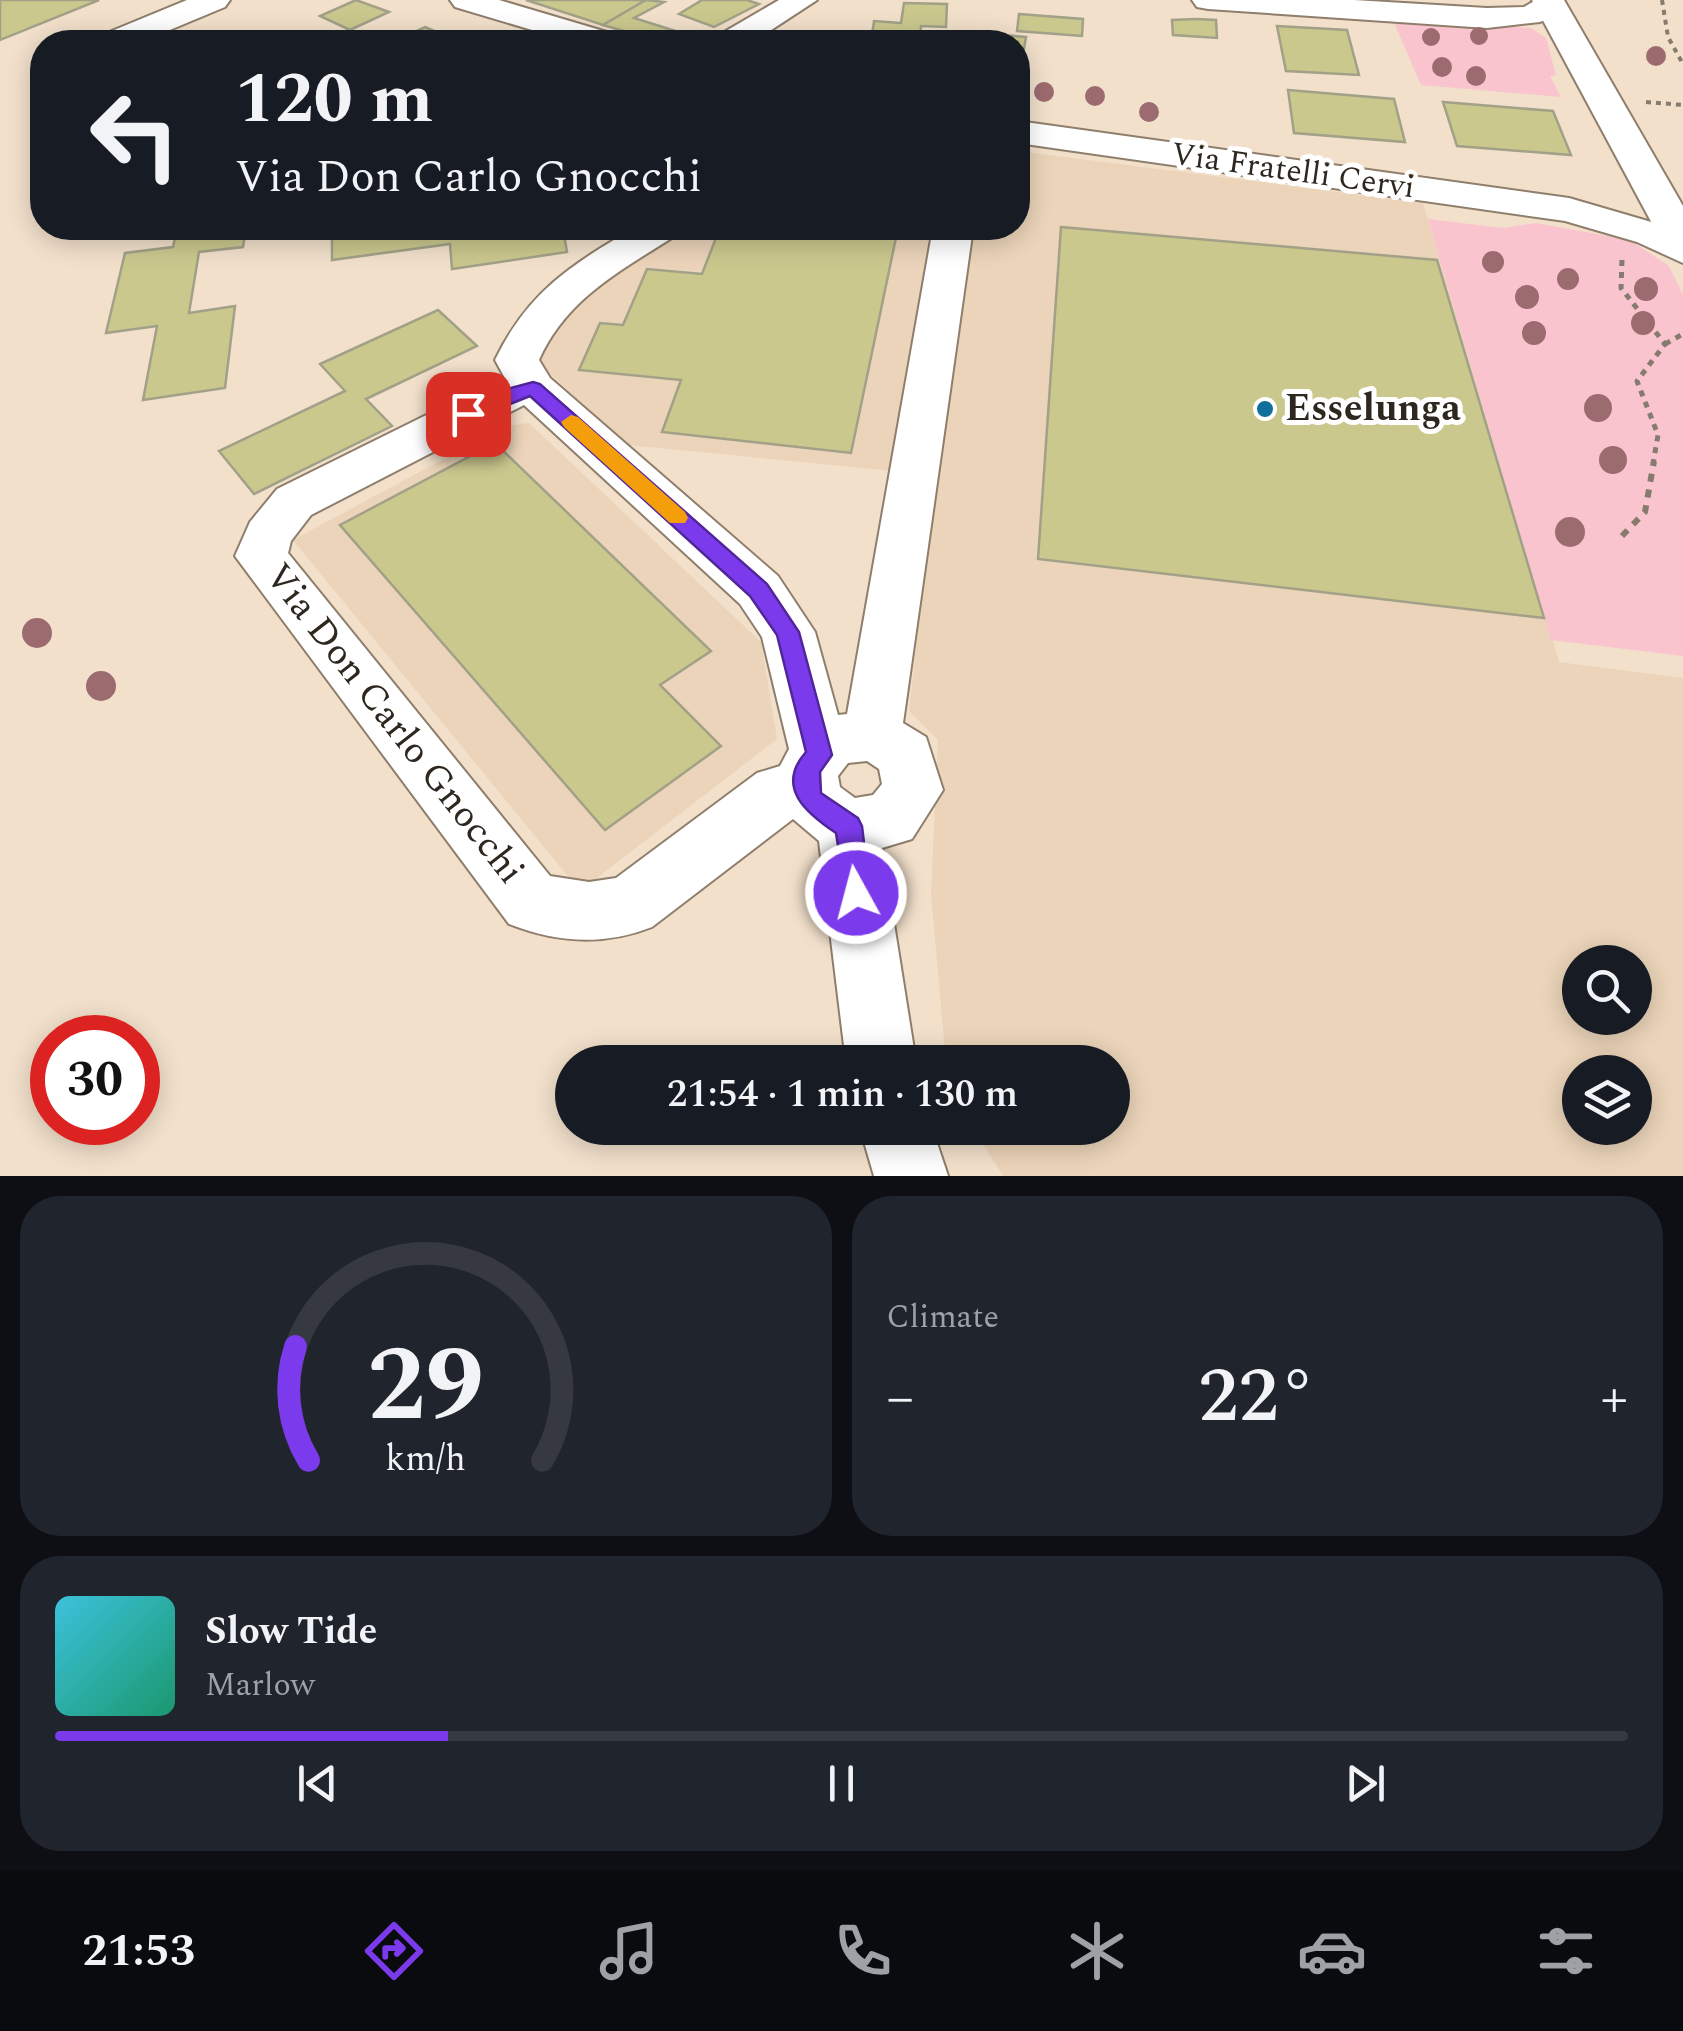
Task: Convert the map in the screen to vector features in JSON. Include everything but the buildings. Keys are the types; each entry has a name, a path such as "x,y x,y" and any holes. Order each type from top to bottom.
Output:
{"main road":[{"path":"1561,2 1670,182 1683,242"}],"street":[{"path":"143,30 214,0"},
{"path":"466,0 565,30"},
{"path":"750,30 801,0"},
{"path":"1208,0 1487,18 1530,16 1561,2"},
{"name":"Via Fratelli Cervi","path":"1030,134 1569,210 1620,223 1683,251"},
{"name":"Via Fratelli Cervi","path":"1569,210 1642,203 1670,182"},
{"path":"643,240 544,309 528,330 517,360 533,388 758,590 788,632 837,777 878,1045"},
{"path":"837,777 950,240"},
{"name":"Via Don Carlo Gnocchi","path":"533,388 502,396 294,502 268,535 261,556 532,903 588,912 629,906 778,792 837,777"},
{"path":"901,1145 911,1176"}],"path":[{"path":"1662,0 1668,37 1683,64"},
{"path":"1620,223 1621,288 1665,344"},
{"path":"1622,536 1645,512 1658,435 1637,381 1665,344 1683,334"}],"shaded area":[{"path":"1392,18 1531,28 1546,38 1556,75 1550,76 1561,97 1421,85"},
{"path":"1030,153 1423,203 1559,662 1683,678 1683,1176 1003,1176 984,1145 1130,1145 1130,1045 944,1045 931,894 938,740 909,711 962,240 1030,240"},
{"path":"1428,219 1502,228 1536,223 1630,240 1669,266 1683,295 1683,656 1551,640"},
{"path":"666,240 935,240 894,471 627,445 540,364 546,331 565,307"},
{"path":"529,423 761,642 777,739 580,891 293,540 505,426"}],"slow traffic":[{"path":"571,422 678,518"}],"place":[{"name":"Esselunga","path":"1265,409"}],"route":[{"path":"468,414 502,396 533,388 758,590 788,632 820,755 808,769 808,794 814,804 848,826 856,893"}]}
